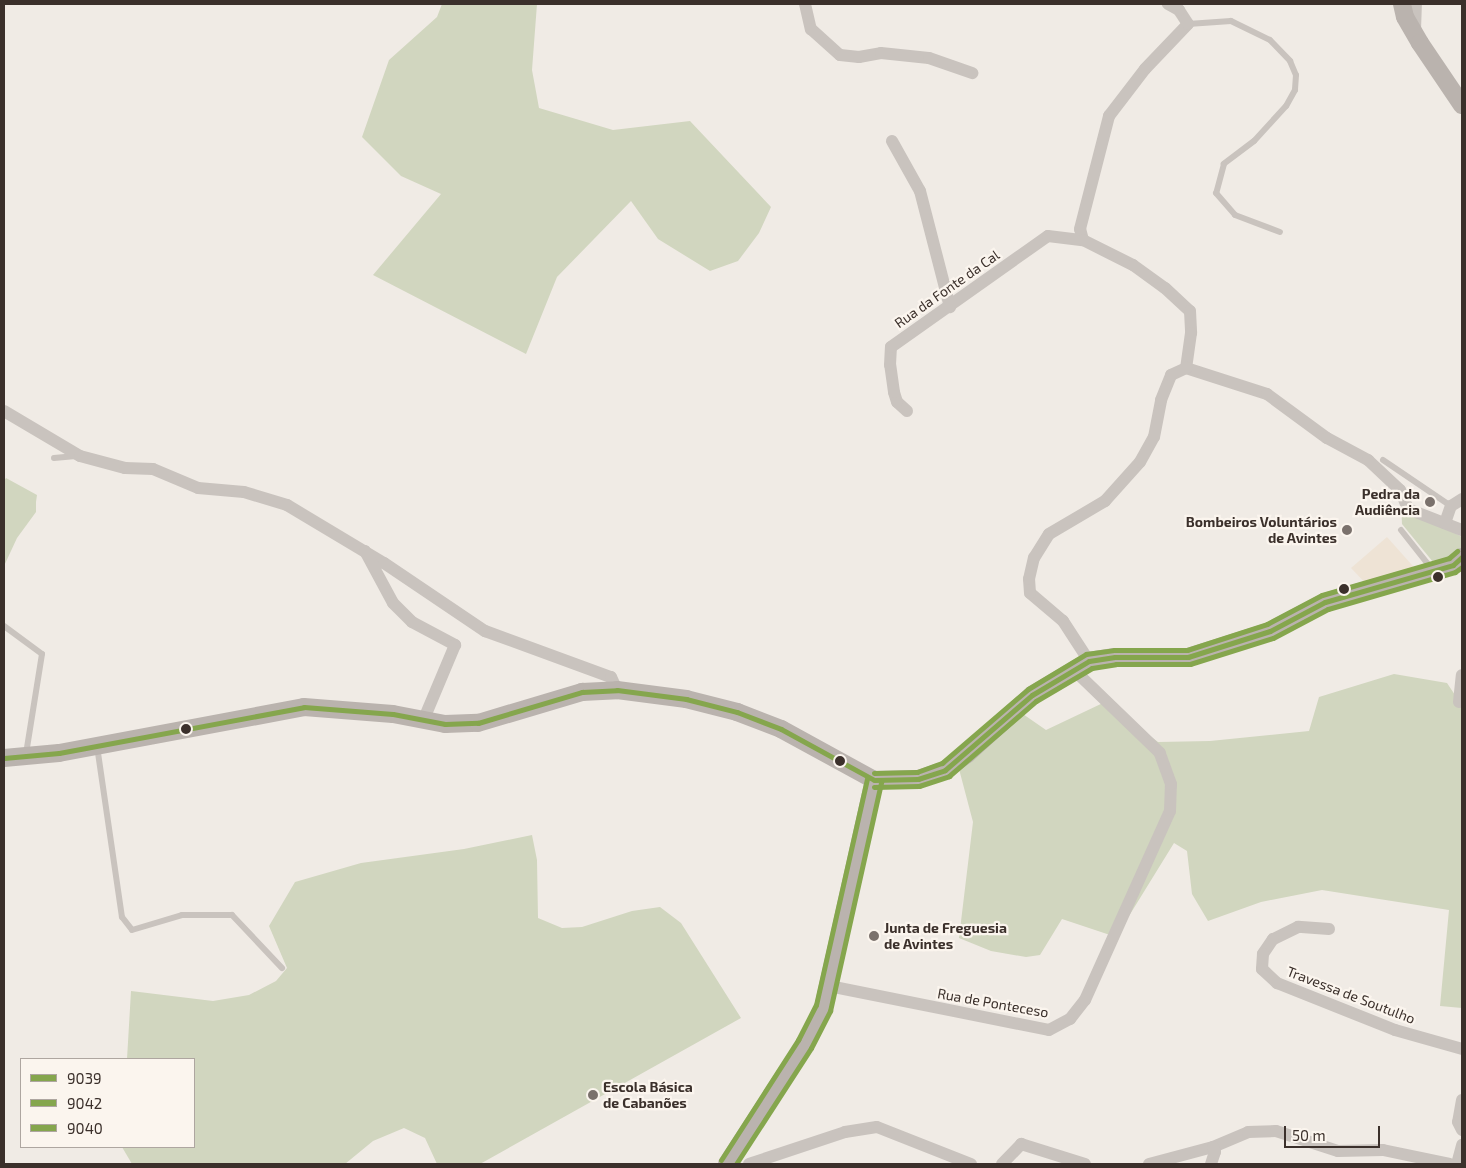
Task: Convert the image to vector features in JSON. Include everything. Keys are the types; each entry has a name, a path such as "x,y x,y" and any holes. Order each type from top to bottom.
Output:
{"street":[{"path":"805,4 811,28 840,55 860,57 881,53 930,58 972,73"},
{"path":"1168,4 1180,10 1188,24 1145,69 1109,116 1080,229 1083,240 1133,265 1165,288 1190,312 1192,333 1186,368"},
{"path":"1402,4 1405,17 1462,104"},
{"path":"1415,30 1416,4"},
{"path":"892,141 920,191 950,307"},
{"name":"Rua da Fonte da Cal","path":"907,411 897,402 894,392 890,365 891,347 1048,236 1083,240"},
{"path":"1088,661 1063,621 1030,593 1029,579 1034,558 1049,534 1105,501 1140,462 1154,437 1161,400 1171,375 1186,368 1267,394 1327,438 1368,460 1400,490 1408,509 1462,530"},
{"path":"4,411 80,456 125,468 153,469 198,488 244,492 287,505 365,551 485,631 611,676 617,690"},
{"path":"1445,523 1450,506 1462,499"},
{"path":"365,551 393,603 412,622 455,645 424,721"},
{"path":"4,758 25,757 97,745 304,707 393,714 444,724 478,723 582,692 617,690 686,699 737,712 781,729 882,781 918,780 945,770 967,754 1032,695 1088,661 1115,657 1188,657 1270,632 1325,602 1459,563"},
{"name":"Rua de Ponteceso","path":"829,986 1048,1030 1070,1019 1085,1000 1170,811 1171,784 1160,753 1072,669"},
{"path":"1460,702 1462,675"},
{"path":"727,1164 805,1044 823,1008 867,805 882,781"},
{"name":"Travessa de Soutulho","path":"1329,929 1298,927 1273,939 1263,954 1262,969 1285,986 1395,1030 1462,1049"},
{"path":"1462,1100 1458,1122 1462,1130"},
{"path":"749,1164 844,1132 877,1127 971,1164"},
{"path":"1149,1164 1213,1148 1248,1132 1276,1131 1338,1151 1383,1150 1450,1164"},
{"path":"1002,1164 1021,1144 1084,1164"},
{"path":"1457,1164 1462,1145"},
{"path":"1211,1164 1216,1152 1213,1148"}],"lane":[{"path":"1188,24 1231,21 1270,40 1290,61 1296,75 1295,90 1286,106 1254,140 1224,164 1216,193 1235,215 1280,232"},
{"path":"54,458 80,456"},
{"path":"1384,460 1450,506"},
{"path":"1401,530 1433,571"},
{"path":"4,626 42,654 25,757"},
{"path":"97,745 122,917 132,930 182,915 232,914 282,968"}],"green space":[{"path":"442,4 537,4 532,70 539,108 613,130 690,121 771,207 759,233 738,261 710,271 658,239 631,201 557,277 526,354 373,275 441,194 401,176 362,137 389,60 437,17"},
{"path":"6,478 37,495 36,512 17,538 4,566 4,481"},
{"path":"1401,504 1462,537 1462,548 1439,563 1433,562 1402,524"},
{"path":"1394,674 1447,683 1461,704 1462,1008 1440,1006 1449,910 1322,890 1261,902 1208,921 1192,894 1187,851 1174,843 1116,937 1062,919 1040,955 1026,957 991,951 959,938 973,822 959,769 1020,712 1046,730 1105,702 1158,742 1210,741 1309,731 1319,697"},
{"path":"532,835 537,860 538,918 562,928 582,927 632,911 660,907 681,923 741,1018 480,1164 437,1164 425,1138 404,1128 373,1141 345,1164 132,1164 123,1148 195,1148 195,1058 127,1058 131,991 213,1001 249,995 276,981 287,968 269,926 295,882 361,863 464,849"}],"shaded area":[{"path":"1387,537 1420,574 1371,589 1351,568"}],"transit line":[{"name":"9040","path":"874,773 917,772 942,763 1028,689 1086,654 1114,650 1187,650 1267,624 1322,595 1449,558 1457,551"},
{"name":"9039","path":"4,758 59,753 304,707 393,714 445,724 478,723 582,692 617,690 686,699 737,712 781,729 874,780 918,779 945,770 1032,695 1089,661 1115,657 1188,657 1270,631 1325,602 1453,565 1462,557"},
{"name":"9042","path":"874,787 919,786 949,776 1036,701 1092,668 1116,664 1190,664 1273,638 1328,609 1455,572 1462,567"},
{"name":"9040","path":"721,1160 798,1040 816,1005 867,778"},
{"name":"9042","path":"736,1164 811,1048 830,1011 881,782"}],"place":[{"name":"Pedra da Audiência","path":"1430,502"},
{"name":"Bombeiros Voluntários de Avintes","path":"1347,530"},
{"name":"Junta de Freguesia de Avintes","path":"874,936"},
{"name":"Escola Básica de Cabanões","path":"593,1095"}]}
